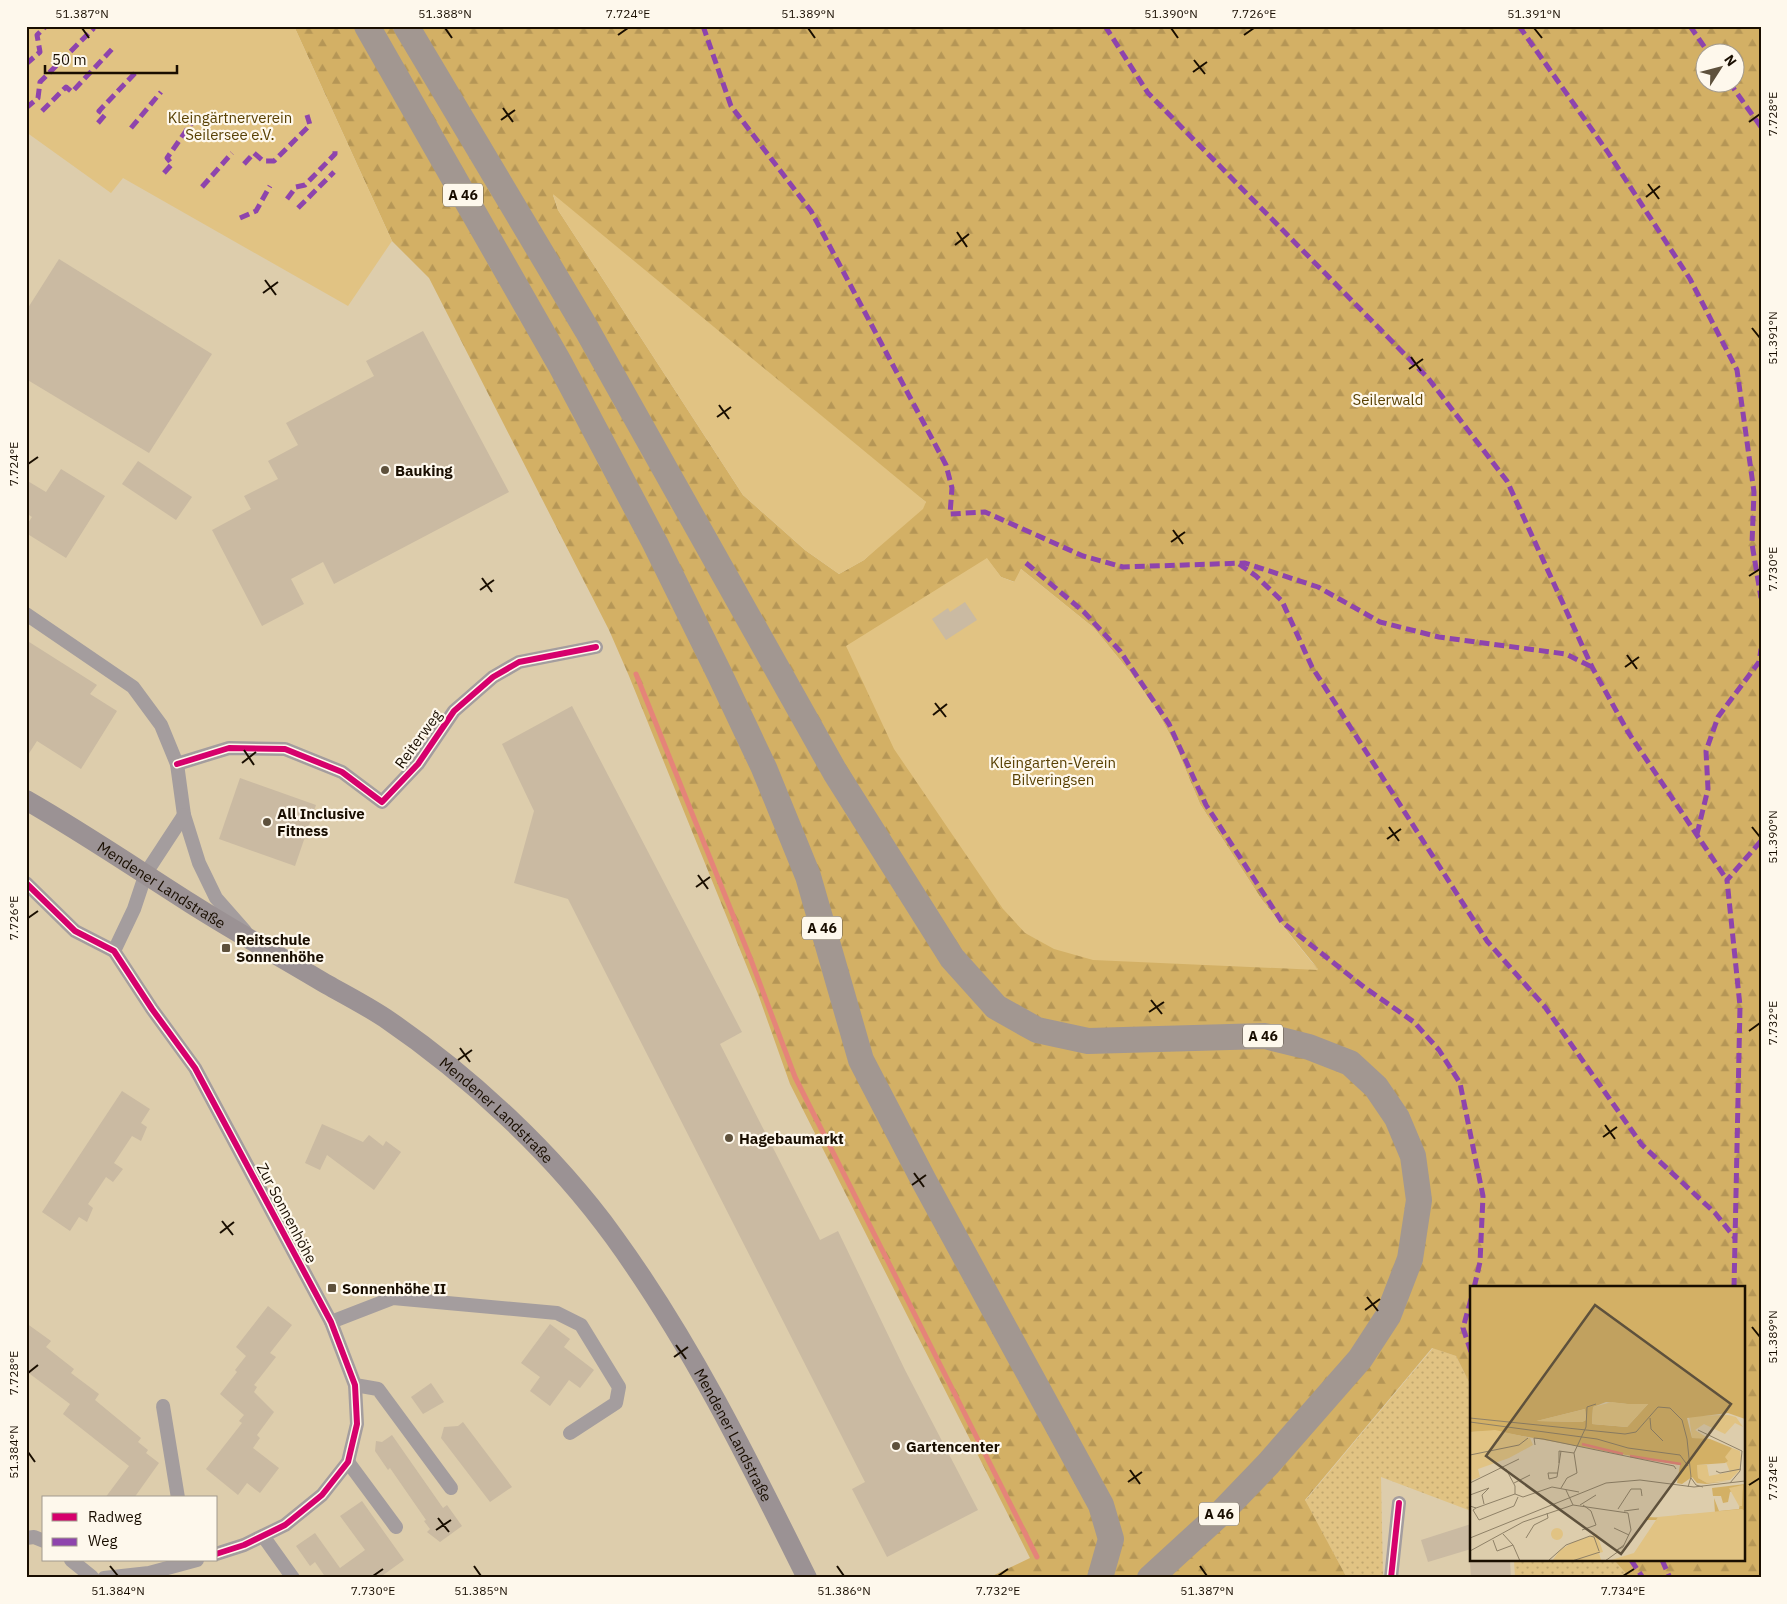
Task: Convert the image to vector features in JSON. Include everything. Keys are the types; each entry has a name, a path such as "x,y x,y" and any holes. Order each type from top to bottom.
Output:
{"highway":[{"name":"A 46","path":"367,26 560,364 654,543 764,768 808,876 861,1060 924,1181 1100,1505 1111,1539 1100,1578"},
{"name":"A 46","path":"406,26 587,330 835,772 946,950 996,1007 1037,1030 1088,1041 1265,1036 1309,1047 1350,1063 1376,1087 1397,1118 1413,1156 1419,1200 1410,1259 1388,1316 1360,1358 1269,1463 1158,1570"}],"main road":[{"name":"Mendener Landstraße","path":"26,800 146,873 190,903 385,1018 472,1085 522,1131 558,1169 613,1236 679,1334 736,1435 807,1578"}],"street":[{"path":"26,614 133,686 161,725 177,764 184,815 199,863 216,898 253,941"},
{"name":"Reiterweg","path":"177,764 229,748 285,749 342,772 382,802 418,764 454,711 492,677 519,662 596,647"},
{"path":"114,951 134,909 146,873 184,815"},
{"name":"Zur Sonnenhöhe","path":"26,883 75,931 114,951 155,1013 195,1068 331,1322 355,1385 357,1424 348,1462 322,1494 285,1525 263,1536 218,1553"},
{"path":"331,1322 393,1298 557,1312 581,1325 619,1387 616,1403 570,1433"},
{"path":"355,1385 378,1389 451,1488"},
{"path":"163,1406 178,1496"},
{"path":"348,1462 396,1527"},
{"path":"1391,1578 1399,1503"},
{"path":"263,1536 294,1578"},
{"path":"26,1538 34,1537 42,1540"},
{"path":"74,1562 97,1577 149,1573 191,1562"}],"green space":[{"name":"Kleingärtnerverein Seilersee e.V.","path":"26,26 294,26 392,241 348,306 123,178 111,193 26,132"},
{"name":"Seilerwald","path":"294,26 1761,26 1761,1578 1630,1578 1616,1562 1744,1562 1744,1286 1470,1286 1470,1384 1456,1356 1432,1348 1305,1500 1347,1578 988,1578 1030,1558 790,1084 758,994 609,630 429,278 392,241","holes":["553,195 926,502 864,560 839,574 805,550 743,495 558,210","987,559 1001,577 1015,582 1021,569 1094,628 1130,672 1155,707 1174,742 1200,804 1262,900 1318,969 942,587"]},
{"path":"553,194 926,502 923,509 864,560 839,574 805,550 743,495 558,210"},
{"name":"Kleingarten-Verein Bilveringsen","path":"987,558 1001,577 1014,582 1021,569 1094,628 1130,672 1155,707 1174,742 1200,804 1262,900 1318,970 1093,960 1054,949 1025,933 1003,909 894,749 846,646"},
{"path":"1433,1348 1456,1356 1470,1384 1470,1511 1381,1477 1383,1578 1347,1578 1305,1501"},
{"path":"1514,1562 1616,1562 1630,1578 1515,1578"}],"building":[{"path":"59,259 212,354 149,453 26,379 26,311"},
{"name":"Bauking","path":"423,331 509,492 334,584 323,562 291,579 304,604 262,626 212,530 251,509 244,496 278,479 268,461 298,445 286,423 374,376 366,361"},
{"path":"138,461 192,497 176,520 122,484"},
{"path":"61,469 105,496 66,558 26,533 26,526 32,517 26,513 26,480 46,492"},
{"path":"965,602 977,620 946,640 932,619 948,608 950,612"},
{"path":"26,640 97,685 90,694 117,711 81,769 37,741 26,758"},
{"name":"Hagebaumarkt","path":"572,706 742,1032 720,1044 820,1240 838,1231 905,1370 978,1510 887,1557 852,1489 865,1482 568,899 514,883 534,811 502,744"},
{"name":"All Inclusive Fitness","path":"240,778 316,805 295,866 219,839"},
{"path":"122,1091 150,1109 141,1123 147,1127 141,1141 132,1136 114,1163 123,1169 113,1182 106,1177 88,1204 93,1208 87,1222 79,1217 70,1231 42,1212"},
{"path":"322,1124 363,1142 369,1135 383,1146 386,1141 401,1152 374,1190 327,1155 320,1170 305,1163"},
{"path":"268,1306 292,1325 270,1353 276,1357 254,1385 257,1387 254,1392 274,1412 257,1435 260,1438 253,1448 279,1468 260,1493 247,1483 238,1495 206,1469 242,1423 239,1421 244,1415 220,1394 237,1372 235,1370 246,1356 236,1347"},
{"path":"26,1323 51,1341 46,1347 74,1369 71,1373 99,1394 95,1400 141,1438 138,1442 148,1450 146,1453 159,1463 135,1496 106,1496 129,1466 63,1414 70,1404 26,1371"},
{"path":"550,1324 570,1339 564,1347 594,1370 580,1388 569,1380 550,1406 530,1391 540,1377 521,1363"},
{"path":"431,1383 444,1402 423,1414 411,1397"},
{"path":"463,1422 512,1487 490,1502 441,1438 444,1427 458,1426"},
{"path":"392,1435 443,1508 447,1505 462,1526 440,1542 427,1532 430,1529 424,1521 426,1520 390,1468 388,1470 375,1451 376,1441 382,1442"},
{"path":"362,1501 404,1560 379,1578 326,1578 315,1562 310,1566 296,1546 315,1533 340,1568 365,1550 340,1516"},
{"path":"1470,1524 1470,1549 1428,1562 1421,1540"},
{"path":"1470,1562 1510,1562 1511,1578 1471,1578"}],"waterway":[{"path":"636,674 751,960 795,1077 1037,1557"}],"marked path":[{"path":"26,64 40,52 37,35 46,26"},
{"path":"703,26 731,106 811,211 946,465 952,488 950,514 985,512 1083,556 1123,567 1245,563 1318,587 1380,622 1439,637 1566,654 1592,667"},
{"path":"1105,26 1148,93 1428,378 1507,481 1592,667 1628,732 1727,880"},
{"path":"1519,26 1607,151 1690,279 1737,370 1754,492 1752,544 1761,598"},
{"path":"1690,26 1701,42"},
{"path":"26,108 38,98 40,82 94,28"},
{"path":"42,111 66,87 72,92 114,47"},
{"path":"98,123 105,115 99,111 138,70"},
{"path":"131,128 161,92"},
{"path":"1736,92 1761,127"},
{"path":"244,164 254,153 263,161 274,161 310,125 307,115"},
{"path":"164,173 172,164 167,158 193,121"},
{"path":"287,199 296,187 305,185 335,154 335,147"},
{"path":"202,187 232,153"},
{"path":"298,208 334,172"},
{"path":"240,218 256,211 270,186"},
{"path":"1026,563 1084,612 1120,651 1169,724 1206,805 1282,922 1364,987 1414,1022 1439,1050 1460,1083 1483,1196 1480,1262 1474,1286"},
{"path":"1239,564 1256,576 1282,601 1312,667 1487,941 1545,1007 1642,1145 1715,1213 1735,1238"},
{"path":"1697,834 1708,789 1706,751 1718,717 1759,662 1761,649"},
{"path":"1734,1286 1740,1006 1727,880 1761,841"},
{"path":"1470,1303 1463,1328 1470,1349"},
{"path":"1632,1562 1643,1578"},
{"path":"1663,1562 1670,1578"}],"cycle path":[{"path":"177,764 229,748 285,749 342,772 382,802 418,764 454,711 493,677 519,662 596,647"},
{"path":"26,883 75,931 114,951 152,1009 195,1068 331,1322 355,1385 357,1424 348,1462 322,1495 285,1525 244,1545 218,1553"},
{"path":"1391,1578 1399,1503"}],"place":[{"name":"Bauking","path":"385,470"},
{"name":"All Inclusive Fitness","path":"267,822"},
{"name":"Reitschule Sonnenhöhe","path":"226,948"},
{"name":"Hagebaumarkt","path":"729,1138"},
{"name":"Sonnenhöhe II","path":"332,1288"},
{"name":"Gartencenter","path":"896,1446"}]}
